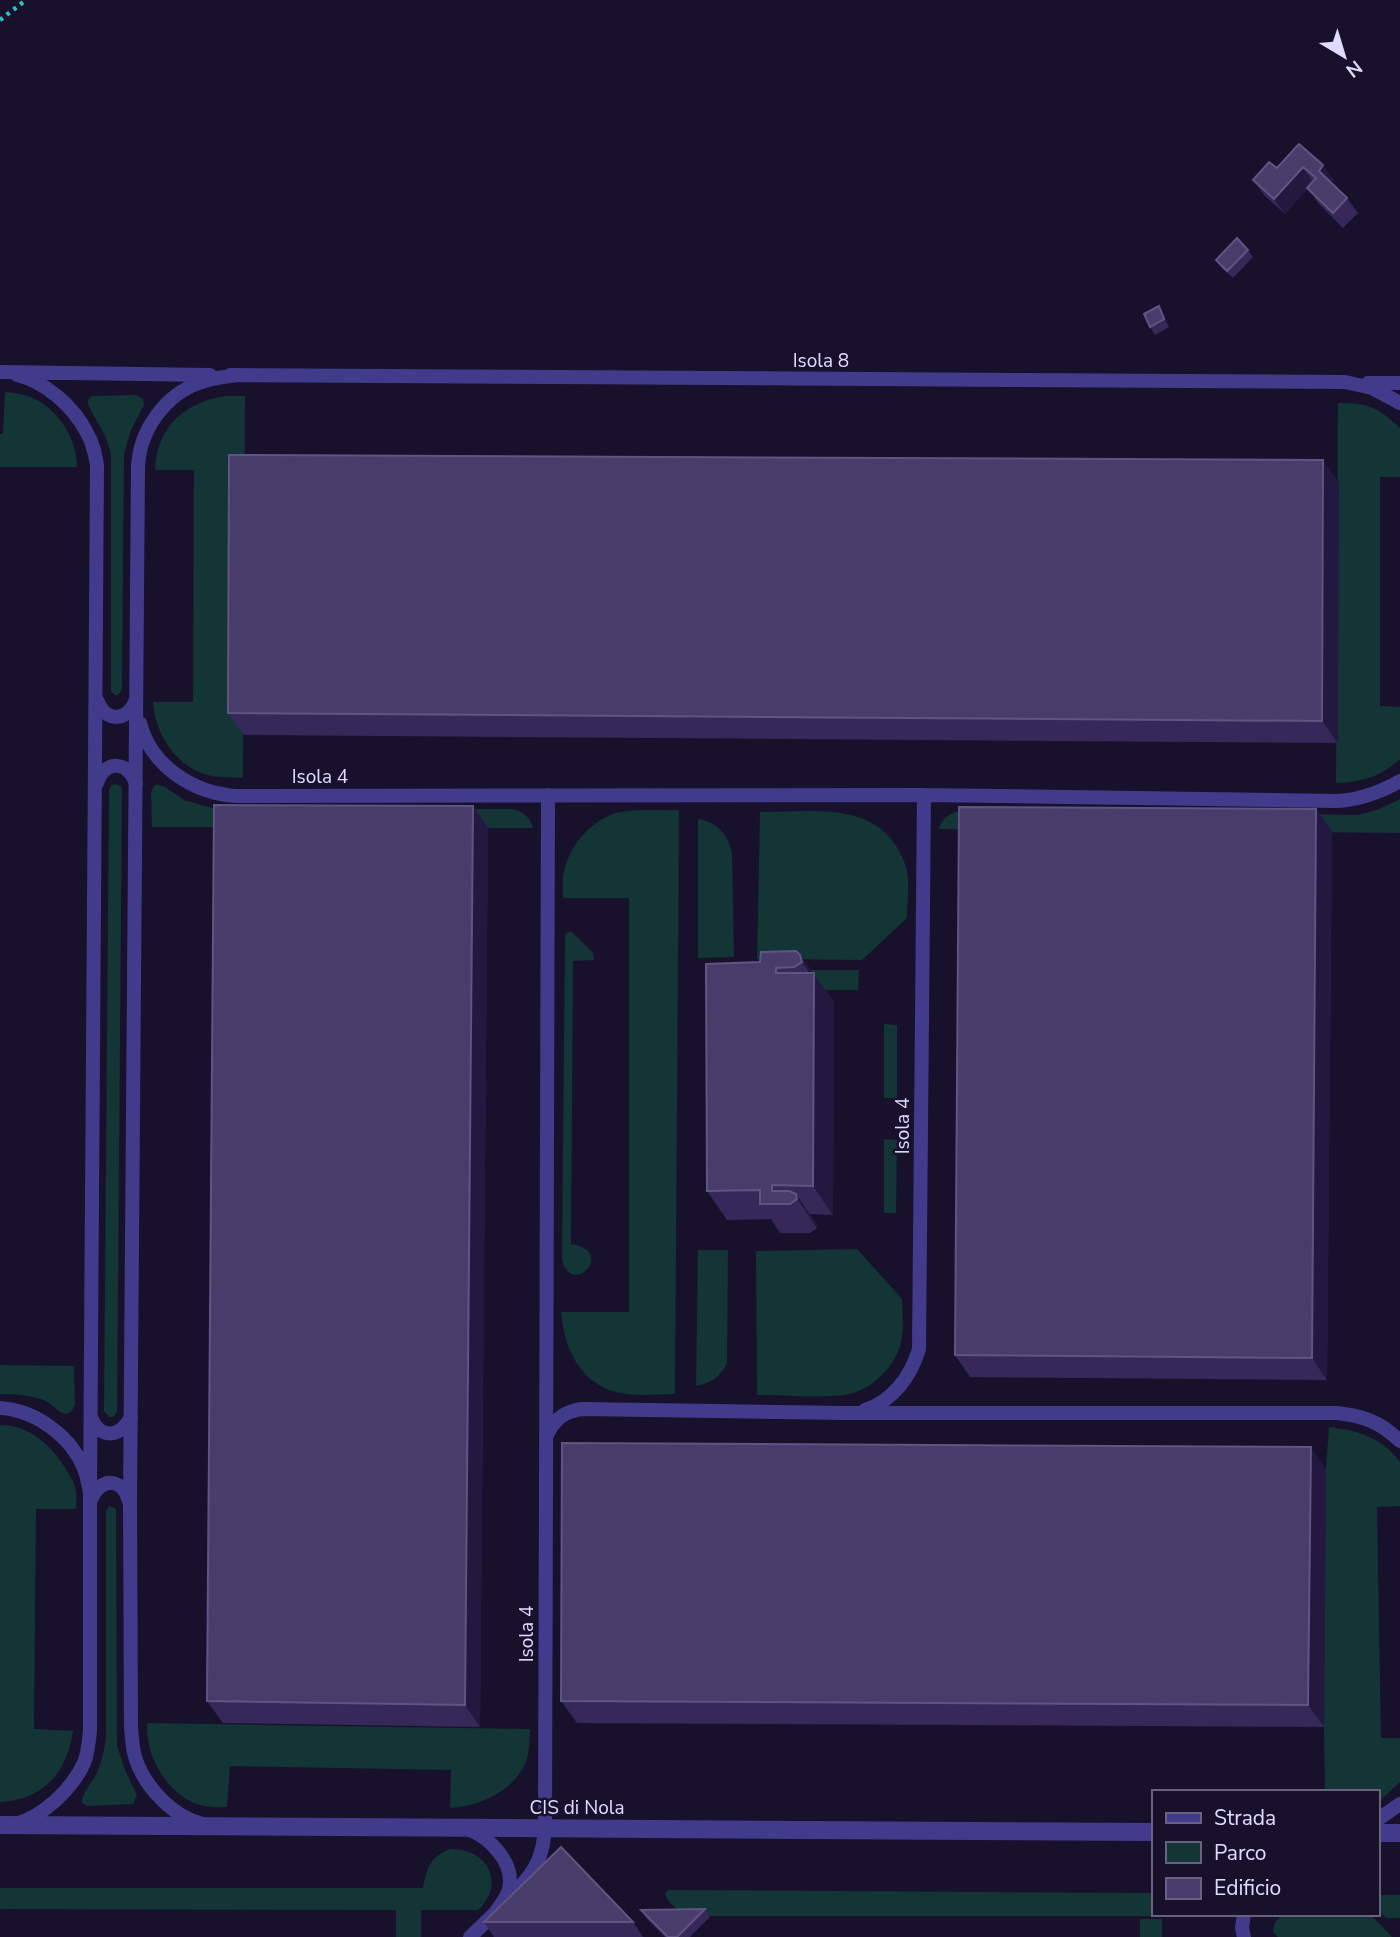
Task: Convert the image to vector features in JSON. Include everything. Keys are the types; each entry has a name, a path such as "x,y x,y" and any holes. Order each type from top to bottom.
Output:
{"street":[{"name":"CIS di Nola","path":"4,1825 1152,1832"},
{"path":"1379,1833 1400,1833"}],"lane":[{"path":"1,372 237,375"},
{"path":"1,372 24,377 55,395 86,431 97,465 89,1746 85,1761 66,1790 26,1821 4,1825"},
{"path":"215,1826 194,1822 178,1813 152,1788 135,1759 131,1726 130,1502 139,450 146,431 156,416 181,392 212,379 237,375"},
{"name":"Isola 8","path":"237,375 1345,382 1372,388 1400,403"},
{"path":"1345,382 1400,383"},
{"path":"97,699 101,708 111,716 120,717 137,704"},
{"name":"Isola 4","path":"137,704 143,735 154,754 185,781 217,794 924,795 1344,801 1370,796 1400,781"},
{"path":"96,786 99,776 110,767 117,766 130,772 136,786"},
{"name":"Isola 4","path":"470,1937 530,1877 543,1847 545,1828 548,795"},
{"name":"Isola 4","path":"842,1413 868,1409 892,1395 915,1364 919,1349 924,795"},
{"path":"0,1408 24,1413 55,1430 77,1456 85,1471 90,1498"},
{"name":"Isola 4","path":"545,1439 551,1425 572,1410 1337,1413 1358,1416 1376,1423 1400,1441"},
{"path":"90,1415 98,1429 113,1434 126,1425 131,1417"},
{"path":"90,1498 104,1483 110,1482 124,1489 130,1502"},
{"path":"1379,1819 1400,1804"},
{"path":"463,1828 484,1838 500,1854 508,1868 508,1892 495,1913"},
{"path":"1244,1916 1244,1937"}],"path":[{"path":"0,20 26,0"}],"green space":[{"path":"5,392 33,398 51,410 70,436 77,467 0,467 0,434 3,434"},
{"path":"136,395 143,399 144,405 131,430 124,454 122,690 115,695 111,691 111,455 88,400 92,396"},
{"path":"245,396 243,778 209,775 184,763 175,755 162,735 153,702 193,702 194,470 155,470 157,454 168,429 186,410 211,399"},
{"path":"1338,403 1372,408 1400,428 1400,477 1380,477 1380,706 1400,707 1400,759 1371,777 1336,783"},
{"path":"114,784 121,786 122,790 117,1412 113,1417 109,1417 104,1411 109,790"},
{"path":"157,784 184,800 216,809 512,809 525,815 533,828 152,827 151,792"},
{"path":"1400,799 1400,833 939,829 943,820 950,815 967,810 1358,815"},
{"path":"679,810 675,1394 632,1395 598,1385 578,1366 566,1341 561,1312 629,1312 629,898 563,898 563,876 569,856 580,838 604,818 629,811"},
{"path":"824,811 864,819 880,828 894,843 905,864 908,884 907,918 862,960 757,959 760,812"},
{"path":"698,819 721,830 732,853 734,957 698,958"},
{"path":"571,931 593,953 594,960 573,961 571,1244 584,1248 590,1255 591,1262 588,1269 574,1275 567,1271 562,1260 565,934"},
{"path":"797,970 859,970 858,990 822,990"},
{"path":"884,1024 897,1025 897,1098 884,1098"},
{"path":"884,1139 897,1140 896,1213 884,1213"},
{"path":"857,1249 902,1299 902,1337 900,1347 889,1366 873,1382 854,1393 812,1396 757,1395 756,1251"},
{"path":"698,1250 728,1250 727,1363 714,1379 696,1386"},
{"path":"0,1365 74,1366 73,1409 65,1414 38,1398 0,1394"},
{"path":"0,1425 31,1433 47,1445 71,1478 75,1489 76,1509 36,1509 34,1729 73,1731 70,1746 59,1771 41,1789 29,1796 0,1802"},
{"path":"1329,1427 1350,1430 1369,1437 1386,1447 1400,1462 1400,1506 1377,1507 1381,1738 1400,1738 1400,1782 1379,1801 1379,1790 1325,1790 1326,1469"},
{"path":"109,1506 116,1511 117,1746 137,1795 133,1804 87,1806 82,1803 82,1799 99,1768 106,1734 106,1511"},
{"path":"147,1723 530,1729 524,1766 511,1784 493,1796 461,1807 450,1808 451,1770 230,1766 227,1807 208,1807 184,1798 167,1781 150,1750"},
{"path":"450,1849 474,1854 483,1861 489,1869 491,1889 478,1910 421,1910 421,1937 396,1937 396,1910 0,1909 0,1888 423,1888 430,1864 437,1856"},
{"path":"669,1890 1152,1893 1152,1916 696,1916 681,1911 665,1893"},
{"path":"1379,1895 1400,1895 1400,1918 1386,1918 1379,1911"},
{"path":"1281,1916 1372,1916 1392,1937 1278,1937 1273,1932"},
{"path":"1140,1919 1162,1919 1162,1937 1140,1937"}],"building":[{"path":"1299,144 1323,165 1319,171 1347,198 1333,213 1307,188 1316,178 1303,167 1274,199 1253,180 1269,162 1277,168"},
{"path":"1237,238 1248,250 1227,271 1216,260"},
{"path":"1159,306 1164,319 1150,327 1144,314"},
{"path":"229,455 1323,460 1322,721 228,713"},
{"path":"214,805 473,806 465,1705 207,1701"},
{"path":"959,807 1316,809 1312,1358 955,1355"},
{"path":"796,951 802,962 794,967 776,968 776,973 814,973 813,1186 772,1185 772,1191 789,1191 796,1194 797,1199 790,1204 760,1204 760,1190 707,1191 706,964 760,962 761,952"},
{"path":"562,1443 1311,1447 1308,1705 561,1701"},
{"path":"561,1847 633,1922 484,1922"},
{"path":"705,1909 677,1937 668,1937 641,1910"}]}
